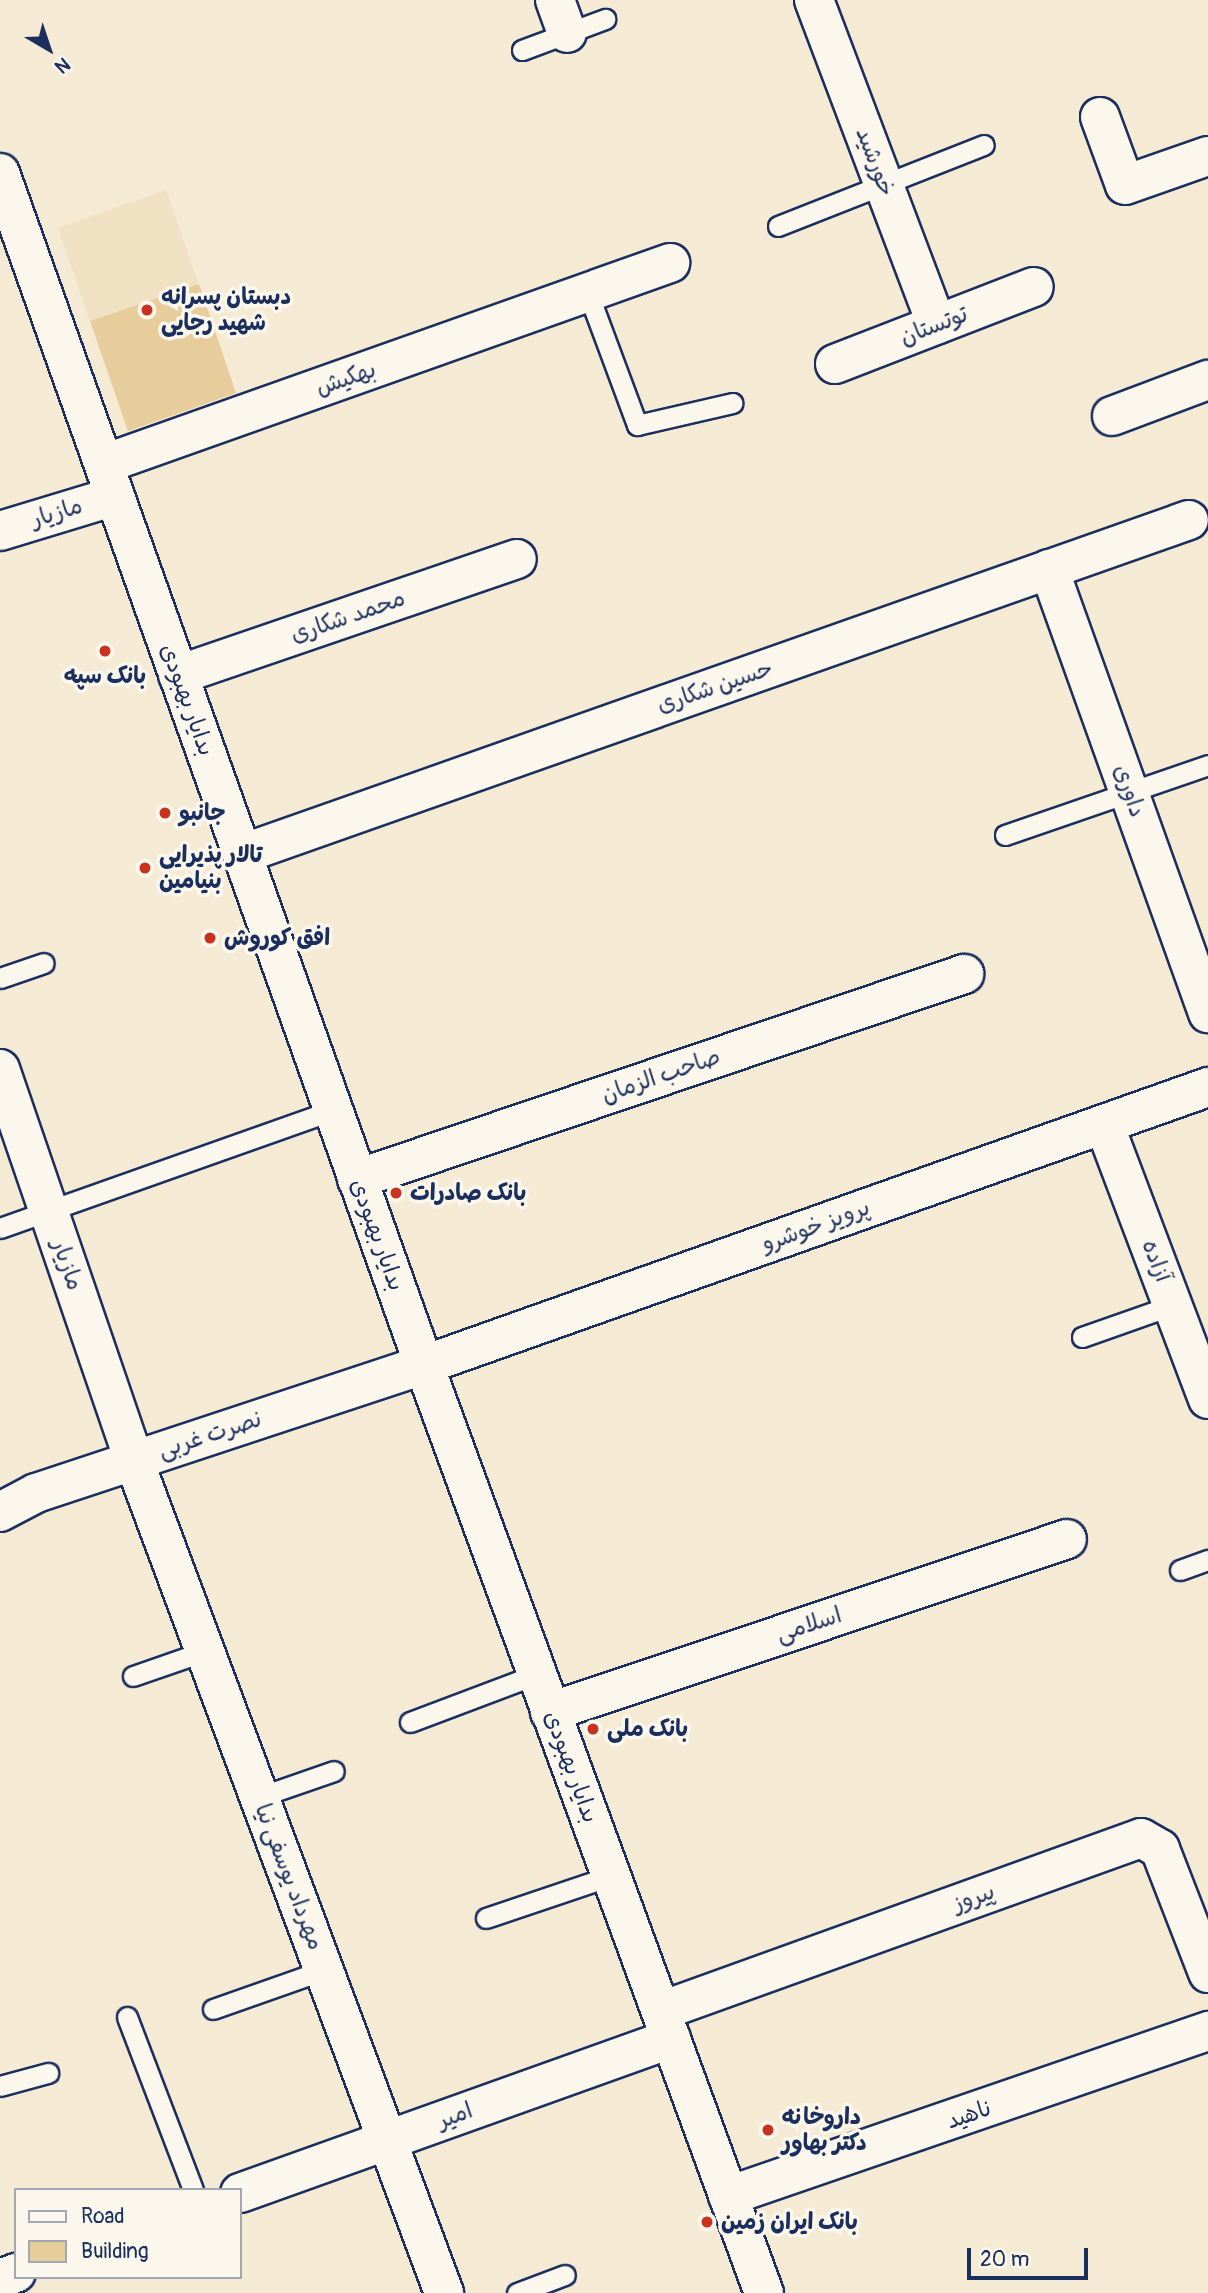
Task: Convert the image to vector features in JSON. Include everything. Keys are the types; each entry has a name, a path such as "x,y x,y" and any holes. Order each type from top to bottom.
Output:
{"street":[{"name":"خورشید","path":"814,0 937,325"},
{"path":"1100,117 1125,185 1208,156"},
{"name":"بدایار بهبودی","path":"0,175 424,1365 764,2293"},
{"name":"بهکیش","path":"109,480 588,293 670,264"},
{"name":"توتستان","path":"835,364 1034,287"},
{"path":"1112,416 1208,380"},
{"name":"مازیار","path":"0,531 109,480"},
{"name":"حسین شکاری","path":"242,854 1189,520"},
{"name":"محمد شکاری","path":"178,675 517,559"},
{"name":"داوری","path":"1049,569 1208,1013"},
{"name":"صاحب الزمان","path":"357,1179 964,974"},
{"name":"مازیار","path":"0,1069 134,1461"},
{"name":"پرویز خوشرو","path":"424,1365 1208,1087"},
{"name":"آزاده","path":"1104,1124 1208,1399"},
{"name":"نصرت غربی","path":"0,1513 36,1493 424,1365"},
{"name":"مهرداد یوسفی نیا","path":"134,1461 444,2293"},
{"name":"اسلامی","path":"551,1712 1067,1539"},
{"name":"پیروز","path":"666,2025 1141,1838 1160,1849 1208,1973"},
{"name":"امیر","path":"242,2192 387,2140 666,2025"},
{"name":"ناهید","path":"728,2196 1208,2031"}],"lane":[{"path":"522,50 561,16 605,19"},
{"path":"778,226 984,145"},
{"path":"588,293 637,425 732,403"},
{"path":"1005,835 1208,765"},
{"path":"0,978 44,963"},
{"path":"0,1228 333,1110"},
{"path":"1082,1337 1172,1305"},
{"path":"1180,1570 1208,1560"},
{"path":"133,1676 205,1651"},
{"path":"410,1722 537,1674"},
{"path":"259,1797 334,1771"},
{"path":"486,1918 611,1876"},
{"path":"213,2009 324,1970"},
{"path":"127,2017 192,2188"},
{"path":"0,2087 48,2073"},
{"path":"517,2293 565,2275"}],"shaded area":[{"name":"دبستان پسرانه شهید رجایی","path":"166,190 236,393 128,431 58,228"}],"building":[{"path":"199,284 236,393 128,431 90,321"}],"place":[{"name":"دبستان پسرانه شهید رجایی","path":"147,310"},
{"name":"بانک سپه","path":"105,651"},
{"name":"جانبو","path":"165,813"},
{"name":"تالار پذیرایی بنیامین","path":"145,868"},
{"name":"افق کوروش","path":"210,938"},
{"name":"بانک صادرات","path":"396,1193"},
{"name":"بانک ملی","path":"593,1729"},
{"name":"داروخانه دکتر بهاور","path":"768,2130"},
{"name":"بانک ایران زمین","path":"707,2222"}]}
